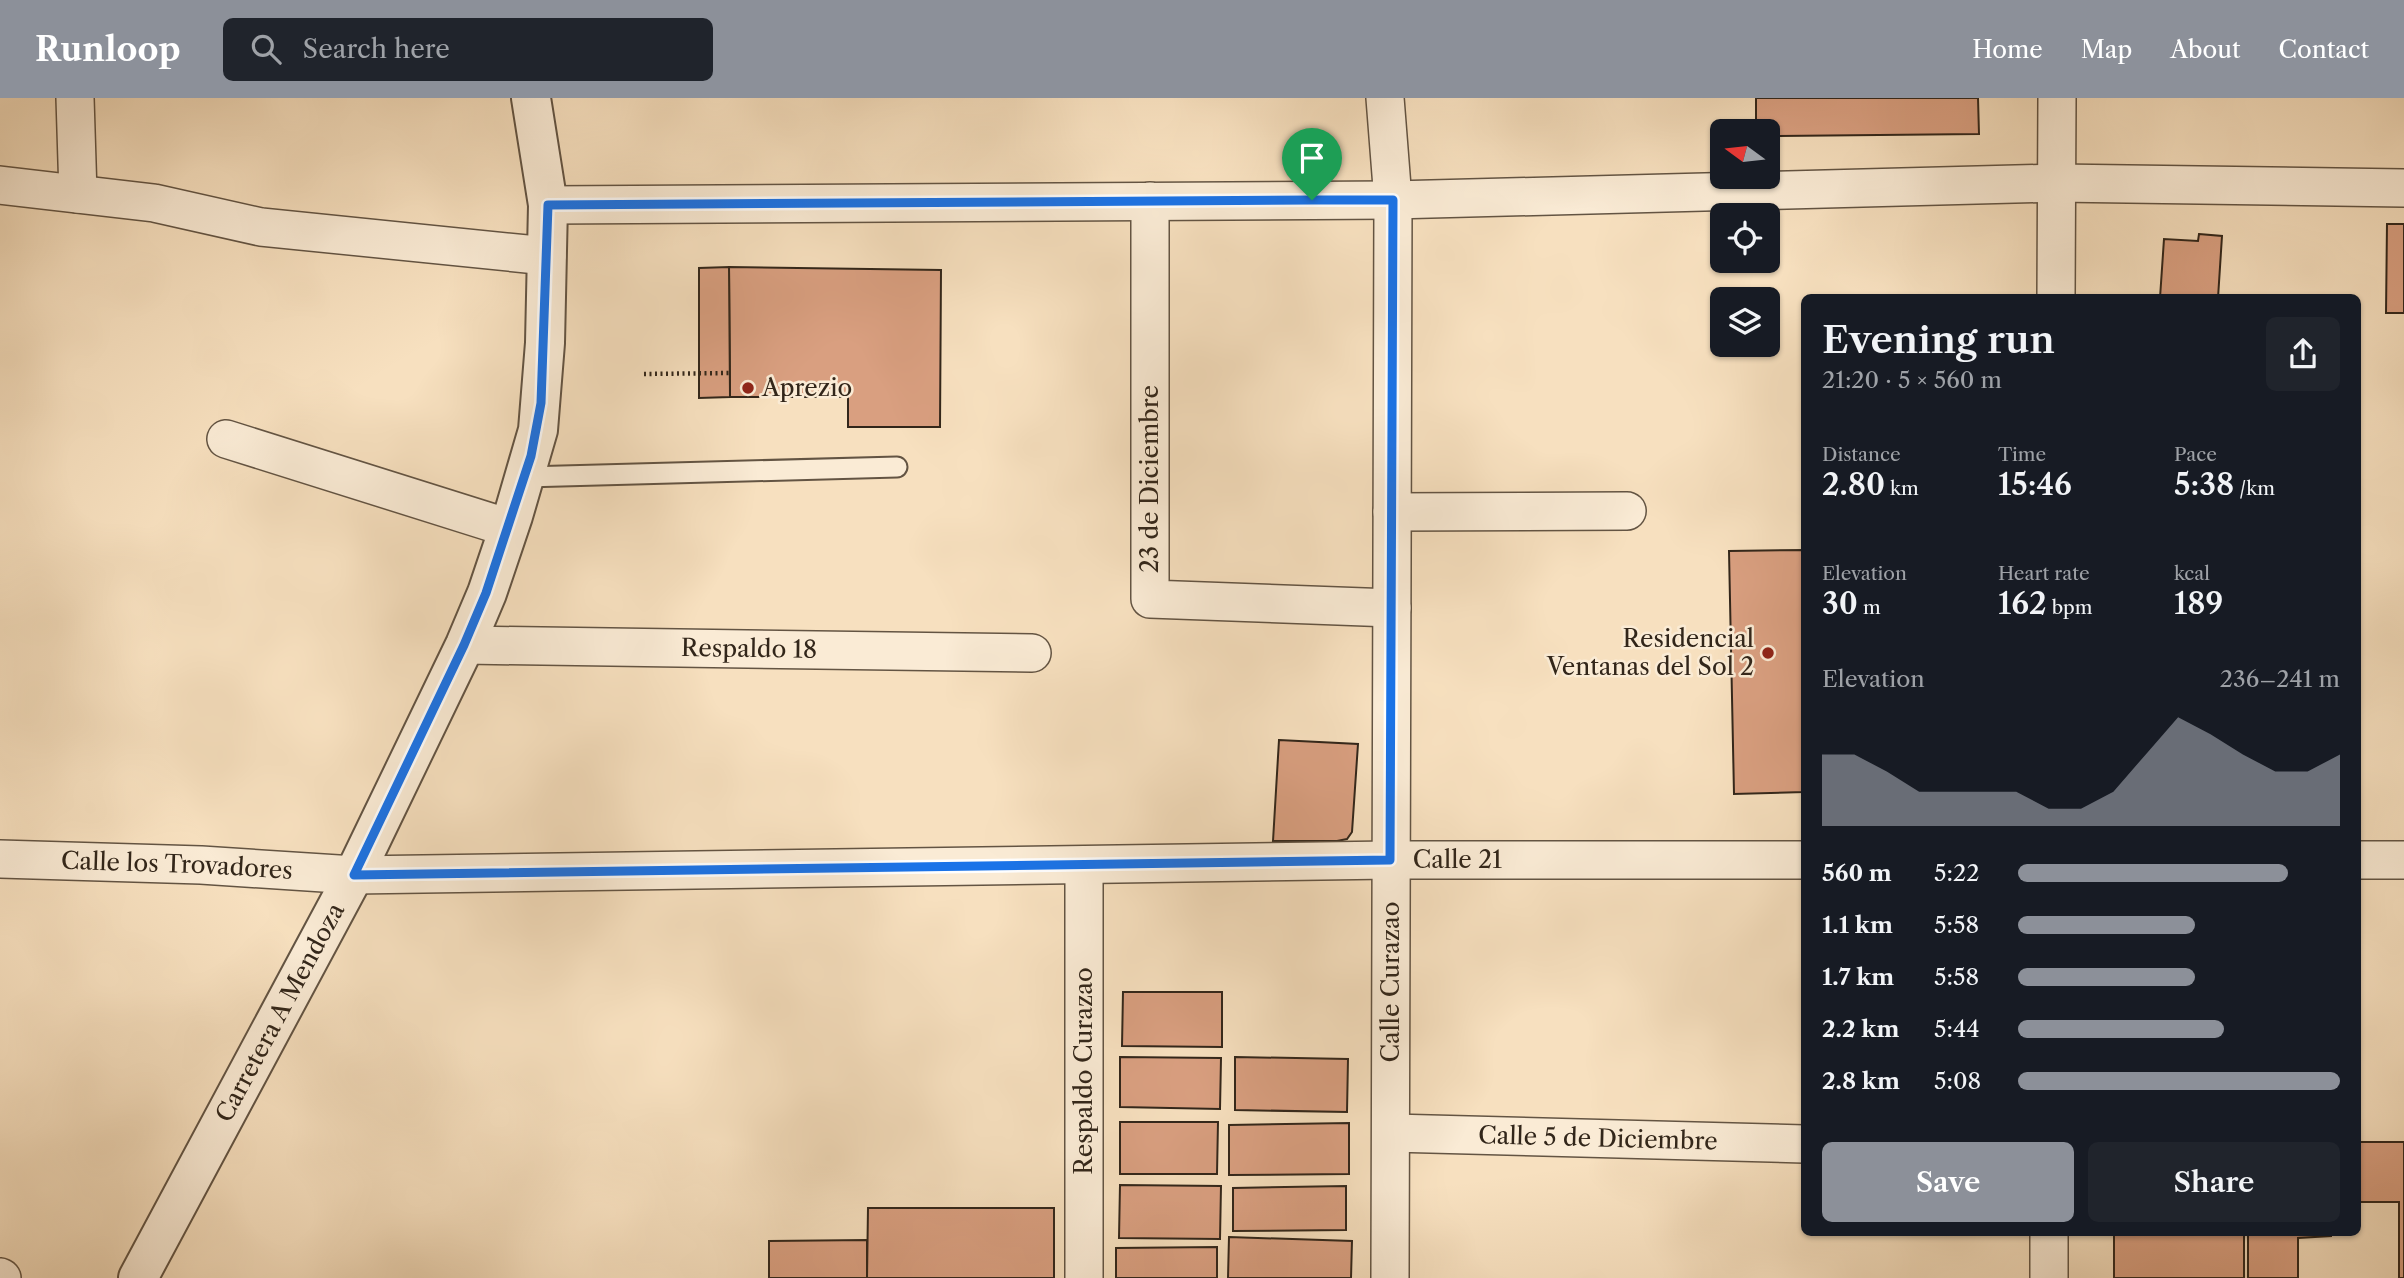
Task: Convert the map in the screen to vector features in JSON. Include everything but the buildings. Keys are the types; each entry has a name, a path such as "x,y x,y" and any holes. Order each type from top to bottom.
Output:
{"street":[{"path":"75,98 78,194"},
{"name":"Carretera A Mendoza","path":"138,1278 354,875 464,645 509,528 525,477 541,403 548,205 531,98"},
{"name":"Calle Curazao","path":"1385,98 1393,200 1390,1278"},
{"path":"2056,294 2057,98"},
{"path":"548,205 1393,200 2057,183 2404,188"},
{"path":"0,185 154,203 261,227 547,256"},
{"name":"23 de Diciembre","path":"1150,201 1150,599 1392,608"},
{"path":"226,439 509,528"},
{"path":"1392,512 1628,511"},
{"name":"Respaldo 18","path":"464,645 1032,653"},
{"name":"Calle los Trovadores","path":"0,859 201,865 354,875"},
{"name":"Calle 21","path":"354,875 1390,860 1801,860"},
{"path":"2361,860 2404,860"},
{"name":"Respaldo Curazao","path":"1084,865 1084,1278"},
{"name":"Calle 5 de Diciembre","path":"1392,1133 1801,1144"},
{"path":"2049,1236 2049,1278"}],"lane":[{"path":"525,477 897,467"}],"path":[{"path":"644,374 730,373"}],"place":[{"name":"Aprezio","path":"748,388"},
{"name":"Residencial Ventanas del Sol 2","path":"1768,653"}],"route":[{"path":"1312,200 1393,200 1390,860 354,875 464,645 486,593 531,456 541,403 545,344 548,205 1312,200"}]}
